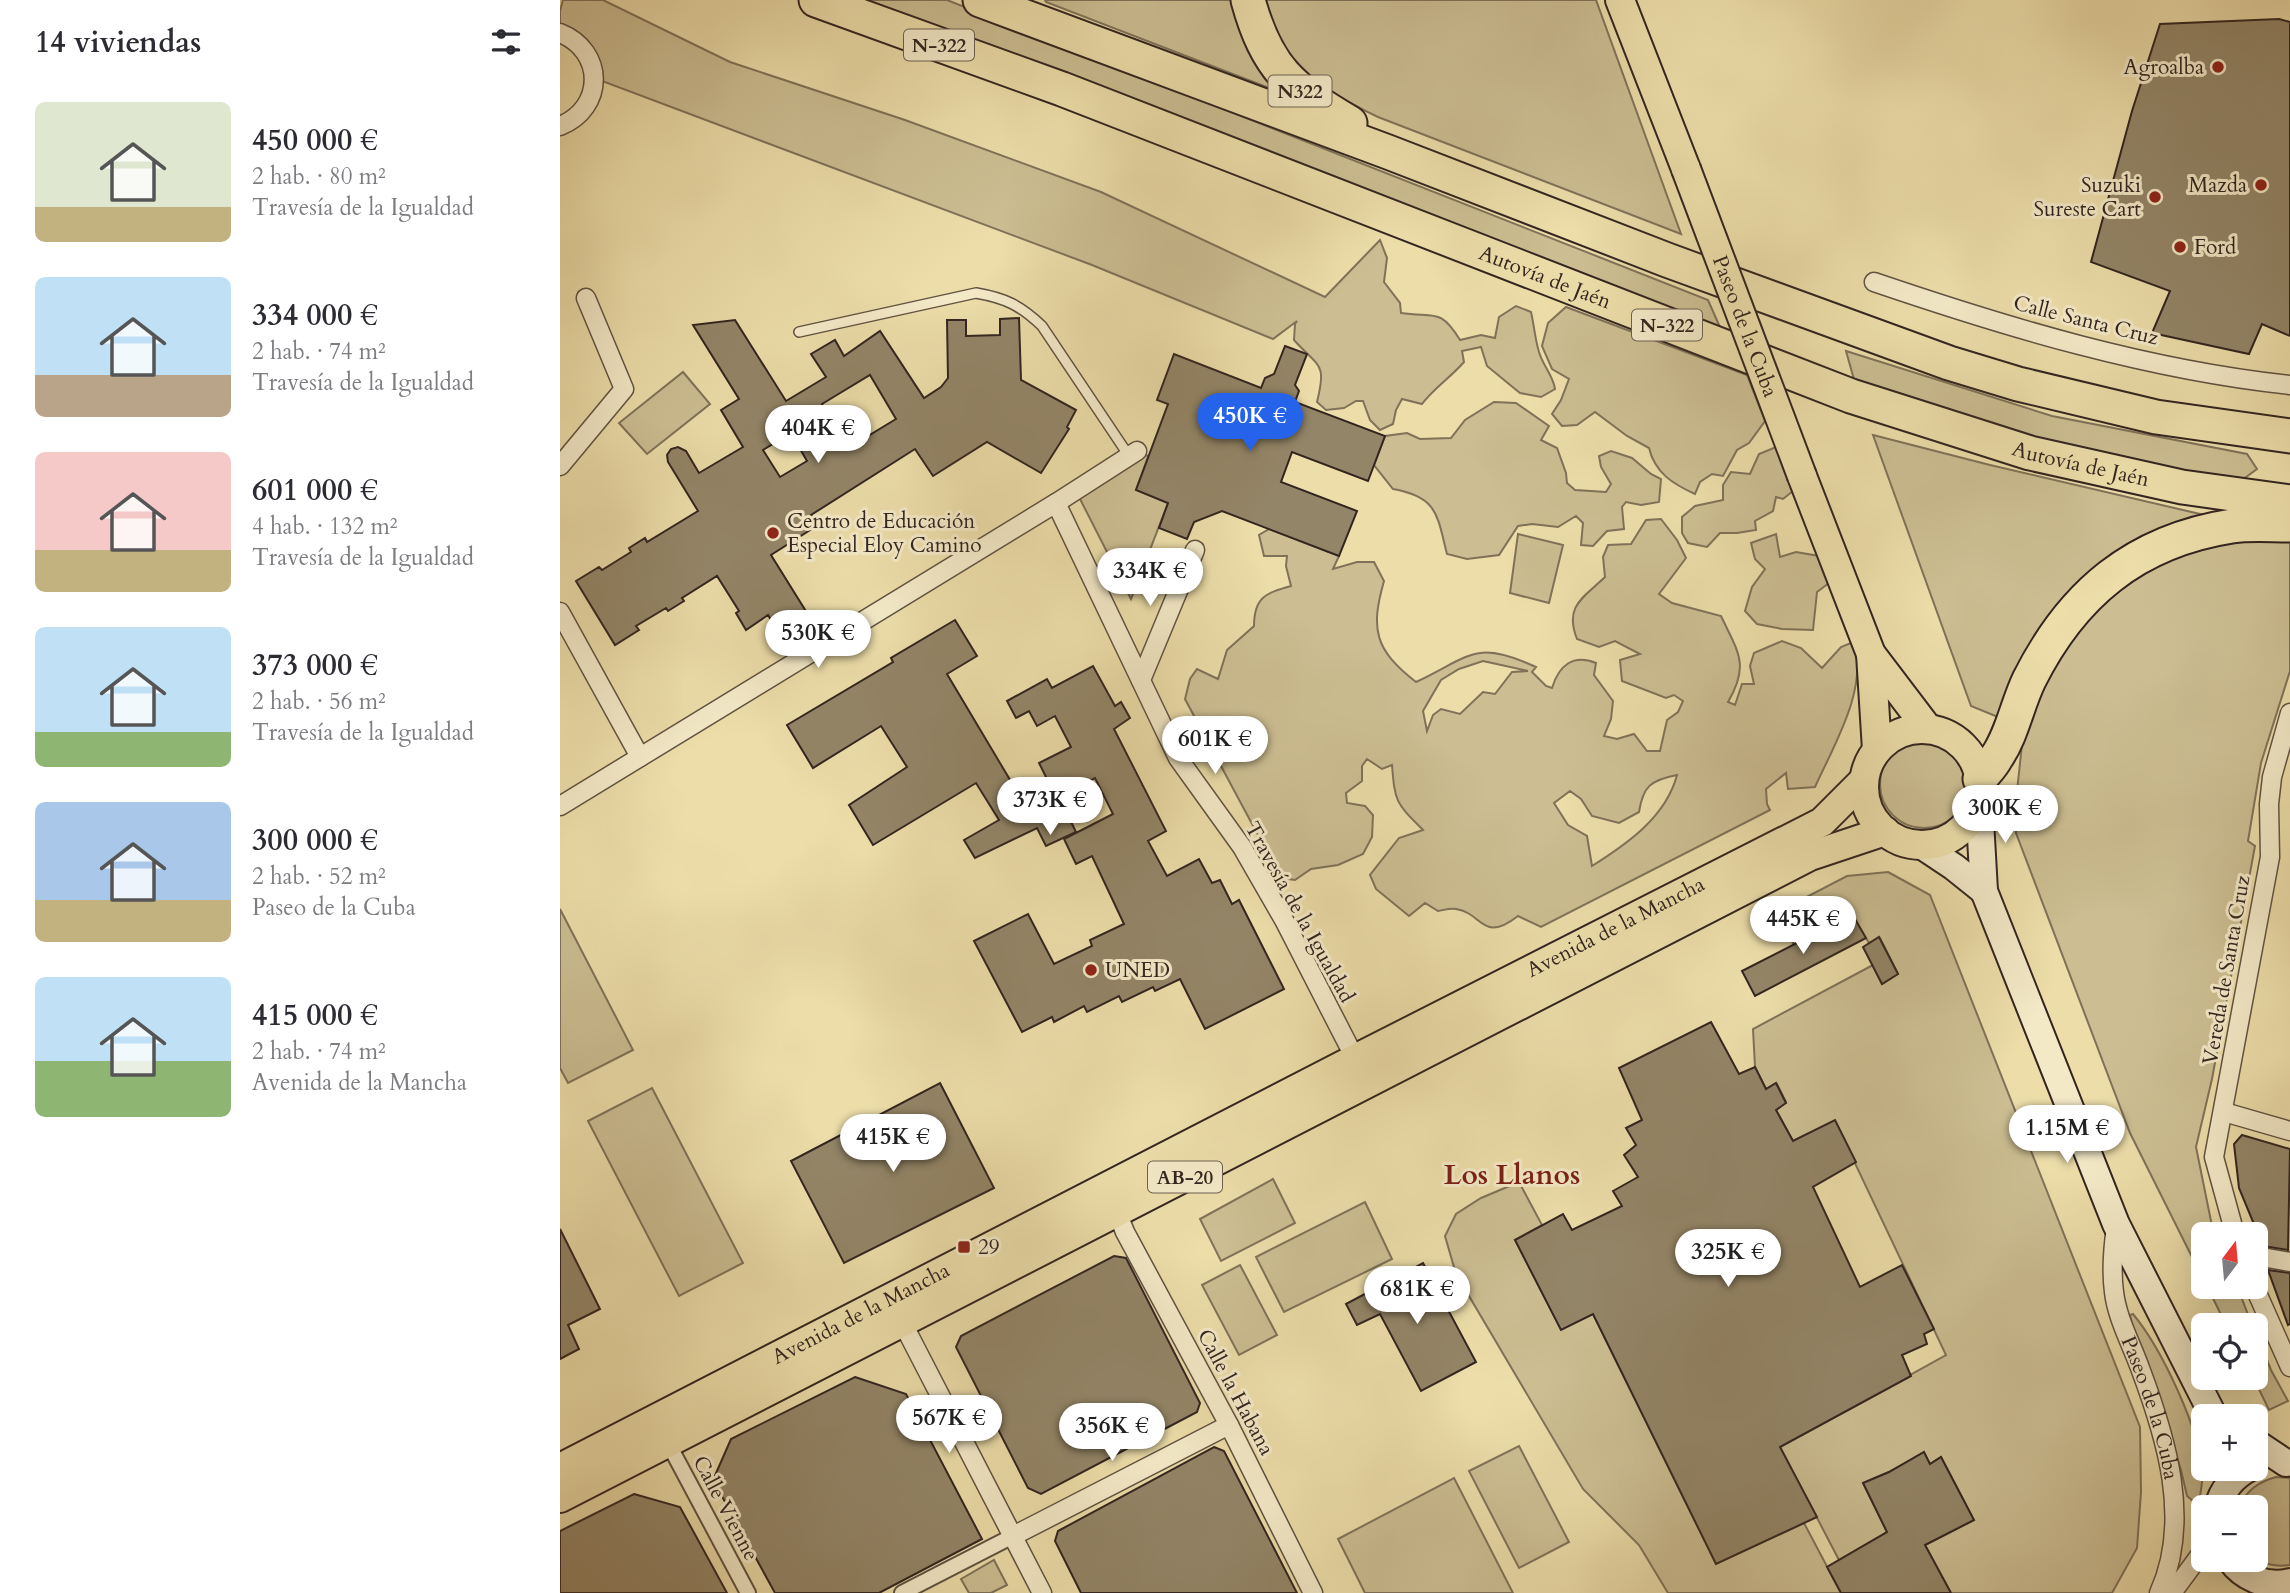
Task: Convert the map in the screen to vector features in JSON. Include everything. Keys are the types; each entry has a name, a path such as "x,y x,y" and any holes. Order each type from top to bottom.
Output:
{"highway":[{"name":"Autovía de Jaén","path":"816,0 1062,89 1851,396 2030,453 2182,487 2290,502"},
{"name":"N-322","path":"980,0 1388,152 1667,260 1949,363 2018,384 2156,417 2290,436"},
{"name":"N322","path":"1248,0 1255,24 1269,54 1288,81 1388,152"},
{"path":"1979,791 1998,757 2028,682 2053,636 2084,598 2115,571 2185,537 2233,526 2290,525"}],"main road":[{"name":"Paseo de la Cuba","path":"1620,0 1871,654 1928,729"},
{"name":"Paseo de la Cuba","path":"1871,654 1877,750"},
{"path":"1979,791 1973,816 1963,828 1951,838 1921,845 1906,842 1885,831 1872,817 1865,799 1864,780 1877,750 1892,737 1900,734 1928,729 1946,734 1961,744 1974,760 1979,791 1984,891"},
{"name":"Avenida de la Mancha","path":"560,1498 670,1432 897,1311 1118,1212 1362,1071 1828,819 1864,780"},
{"name":"Avenida de la Mancha","path":"897,1311 945,1270 1810,856 1885,831"},
{"path":"1921,845 1984,891"},
{"name":"Paseo de la Cuba","path":"1984,891 2116,1224 2209,1404"},
{"name":"Avenida de la Mancha","path":"560,1468 670,1432"},
{"path":"2268,1450 2288,1463"},
{"path":"2268,1462 2288,1463"},
{"path":"2239,1574 2259,1581 2287,1583"}],"street":[{"path":"560,33 582,46 591,61 594,78 592,95 583,110 570,122 560,126"},
{"name":"Calle Santa Cruz","path":"1874,282 2032,332 2236,379 2290,385"},
{"path":"560,466 624,389 586,298"},
{"path":"560,806 1056,503 1133,453"},
{"name":"Travesía de la Igualdad","path":"1056,503 1178,758 1241,847 1284,920 1362,1071"},
{"path":"1141,680 1195,550"},
{"path":"560,612 640,757"},
{"name":"Vereda de Santa Cruz","path":"2232,1222 2214,1157 2270,857 2269,804 2272,777 2290,713"},
{"path":"2224,1112 2290,1130"},
{"name":"Calle la Habana","path":"1118,1212 1125,1232 1229,1425 1313,1593"},
{"name":"Paseo de la Cuba","path":"2116,1224 2112,1260 2114,1292 2120,1316 2155,1408 2165,1443 2174,1496 2173,1545 2160,1593"},
{"path":"2268,1258 2290,1262"},
{"path":"2260,1299 2290,1367"},
{"path":"897,1311 1042,1593"},
{"path":"902,1593 1229,1425"},
{"name":"Calle Vienne","path":"670,1432 748,1593"},
{"path":"2172,1593 2191,1567"},
{"path":"2257,1593 2287,1583"}],"lane":[{"path":"799,332 976,293 995,296 1023,307 1042,326 1133,453"}],"shaded area":[{"path":"563,0 603,0 730,62 905,120 1101,192 1325,297 1380,240 1387,258 1384,282 1400,303 1401,313 1441,318 1460,340 1481,335 1495,338 1499,317 1516,306 1531,312 1539,352 1555,389 1541,397 1520,393 1487,366 1481,347 1462,351 1464,362 1422,404 1402,399 1393,424 1380,430 1370,420 1363,401 1356,401 1344,408 1326,410 1317,402 1321,379 1319,366 1294,340 1297,321 1273,339 1092,265 594,78 560,33"},
{"path":"864,0 947,0 1708,300 1723,334"},
{"path":"1045,0 1236,0 1282,93 1046,2"},
{"path":"1264,0 1596,0 1681,234 1358,107 1306,72 1281,41"},
{"path":"1566,307 1747,375 1765,421 1749,443 1737,450 1723,476 1712,474 1700,482 1695,494 1679,486 1660,471 1649,448 1627,436 1595,412 1577,425 1562,426 1552,414 1569,379 1552,369 1542,346 1548,323"},
{"path":"1846,351 2052,416 2247,454 2257,469 2242,480 2179,472 2074,450 1855,383"},
{"path":"683,372 710,404 647,454 619,423"},
{"path":"1494,402 1516,403 1549,426 1541,440 1557,448 1567,483 1575,490 1606,492 1611,484 1601,467 1599,456 1611,451 1632,458 1661,479 1659,502 1641,505 1626,502 1622,507 1624,529 1607,531 1593,546 1581,545 1583,523 1576,516 1558,527 1532,524 1518,526 1499,555 1467,559 1447,554 1433,510 1419,497 1393,489 1374,465 1385,436 1407,433 1420,439 1451,438 1465,420"},
{"path":"1873,435 2213,517 2169,531 1998,717 1971,706"},
{"path":"1776,447 1793,491 1783,499 1776,497 1773,511 1755,521 1756,530 1720,533 1707,547 1688,543 1682,533 1682,517 1695,506 1723,500 1723,485 1731,472 1750,474 1759,454"},
{"path":"1145,453 1148,457 1136,490 1168,503 1131,599 1079,497"},
{"path":"1661,519 1677,540 1686,558 1659,594 1672,603 1721,616 1732,639 1740,668 1739,678 1728,702 1735,705 1742,684 1754,684 1750,666 1754,653 1782,641 1801,648 1822,668 1841,647 1853,642 1857,678 1853,697 1815,787 1788,789 1786,773 1766,789 1770,810 1541,927 1518,916 1506,924 1490,927 1465,912 1454,909 1438,911 1425,903 1409,916 1376,889 1370,875 1399,838 1423,830 1398,802 1392,765 1382,769 1367,759 1362,766 1362,781 1346,793 1347,803 1365,806 1373,815 1372,837 1363,854 1338,865 1311,869 1295,880 1281,878 1185,699 1190,679 1197,669 1218,679 1227,650 1254,626 1259,602 1268,594 1291,586 1286,566 1287,556 1264,556 1259,535 1269,529 1339,556 1333,569 1357,562 1374,562 1384,581 1377,613 1379,638 1392,660 1416,682 1474,654 1499,654 1536,667 1532,672 1546,686 1552,688 1559,673 1568,664 1580,660 1596,663 1594,675 1613,701 1611,719 1604,736 1617,739 1634,734 1647,751 1660,751 1667,720 1678,712 1683,701 1674,695 1666,698 1622,681 1620,660 1640,654 1615,641 1599,647 1577,639 1573,618 1574,610 1583,597 1605,577 1603,557 1608,545 1631,544 1646,520","holes":["1483,661 1528,671 1512,672 1495,694 1483,692 1460,714 1441,709 1433,715 1427,731 1423,711 1441,680 1459,669","1677,775 1664,804 1643,828 1592,866 1587,836 1568,825 1554,803 1570,791 1581,799 1592,816 1619,823 1639,812 1643,796 1650,786 1661,779"]},
{"path":"1518,534 1563,545 1549,603 1510,593"},
{"path":"1776,534 1780,557 1796,552 1819,556 1829,583 1817,592 1813,630 1782,629 1757,624 1745,611 1752,587 1765,569 1755,559 1751,543"},
{"path":"2290,536 2290,671 2261,763 2248,841 2255,846 2212,1079 2196,1147 2211,1222 2191,1222 2191,1255 2130,1133 2016,833 2015,810 2023,735 2044,683 2065,647 2092,614 2119,589 2153,567 2219,540"},
{"path":"1924,740 1941,743 1955,753 1965,767 1968,784 1965,801 1955,815 1941,825 1924,828 1907,825 1893,815 1883,801 1880,784 1883,767 1893,753 1907,743"},
{"path":"1888,872 1930,895 2140,1427 2141,1492 2137,1548 2112,1593 1951,1593 1925,1545 1974,1520 1941,1457 1930,1464 1924,1453 1863,1483 1887,1532 1839,1560 1780,1447 1946,1355 1835,1121 1793,1141 1776,1110 1786,1102 1777,1084 1766,1089 1755,1067 1753,1029 1873,965 1882,984 1898,974 1880,938 1869,943 1855,920 1845,926 1842,920 1794,945 1776,913 1847,876"},
{"path":"560,909 633,1050 568,1083 560,1068"},
{"path":"652,1088 743,1263 679,1296 588,1121"},
{"path":"1273,1179 1295,1223 1221,1261 1200,1219"},
{"path":"1519,1182 1542,1225 1515,1240 1561,1329 1593,1314 1716,1564 1804,1523 1841,1593 1668,1593 1639,1545 1583,1489 1456,1274 1445,1236 1456,1214 1481,1198"},
{"path":"1365,1202 1392,1259 1284,1312 1256,1257"},
{"path":"1240,1265 1277,1335 1239,1355 1202,1285"},
{"path":"2213,1299 2242,1299 2247,1313 2220,1313"},
{"path":"2133,1314 2144,1329 2167,1368 2191,1424 2191,1481 2202,1481 2200,1495 2191,1495 2191,1499 2187,1496 2130,1315"},
{"path":"2268,1363 2288,1401 2269,1410 2259,1390 2268,1390"},
{"path":"1519,1446 1569,1542 1519,1568 1469,1471"},
{"path":"1454,1478 1513,1593 1365,1593 1338,1539"},
{"path":"2290,1478 2290,1565 2268,1564 2268,1495 2247,1495 2268,1480"},
{"path":"994,1560 1007,1585 991,1593 969,1593 961,1579"}],"building":[{"path":"2279,19 2290,22 2290,336 2262,324 2249,354 2152,333 2170,291 2091,262 2132,111 2160,24"},
{"path":"1019,318 1021,380 1076,410 1067,427 1069,429 1041,473 987,442 933,476 915,449 811,515 818,525 771,555 812,621 802,627 806,633 786,645 768,615 746,630 736,613 739,611 717,576 682,598 684,601 668,611 666,608 636,626 639,630 615,645 576,581 599,567 602,570 631,552 629,548 645,538 647,542 698,511 668,462 667,455 671,449 678,447 686,451 699,473 743,447 721,410 739,399 693,325 735,320 786,401 826,377 811,354 835,340 844,356 880,331 924,398 941,387 948,378 947,320 966,320 966,336 1000,335 1000,319","holes":["870,375 896,419 848,448 822,404","791,433 807,461 780,477 763,450"]},
{"path":"1285,346 1307,354 1295,385 1299,391 1295,402 1385,436 1368,481 1292,452 1281,482 1357,511 1339,556 1222,511 1194,522 1187,539 1159,528 1168,503 1136,490 1168,404 1157,400 1174,354 1261,388 1265,378 1274,374"},
{"path":"955,620 977,656 947,674 1025,805 1052,789 1039,763 1071,747 1055,716 1037,726 1029,711 1016,718 1007,701 1047,679 1052,688 1093,666 1115,706 1121,702 1130,718 1114,729 1166,831 1148,841 1167,876 1199,859 1212,883 1220,880 1232,904 1239,900 1284,989 1205,1029 1180,979 1155,991 1153,987 1122,1002 1119,996 1087,1012 1084,1006 1054,1022 1052,1017 1022,1032 974,941 1028,914 1054,964 1092,946 1090,940 1124,924 1092,856 1076,864 1064,839 1113,814 1095,778 1059,797 1076,832 1046,846 1037,828 975,858 964,840 999,820 976,783 873,845 849,805 907,767 881,726 813,768 787,725 893,662 891,658"},
{"path":"1855,919 1866,938 1755,996 1742,971 1842,920 1845,926"},
{"path":"1879,937 1898,974 1882,984 1863,947"},
{"path":"1711,1022 1739,1074 1755,1067 1766,1089 1776,1083 1786,1103 1776,1110 1793,1141 1835,1120 1856,1162 1813,1187 1860,1287 1902,1265 1934,1329 1924,1334 1927,1344 1902,1355 1911,1376 1780,1447 1817,1517 1716,1564 1593,1314 1561,1330 1515,1240 1563,1214 1572,1230 1622,1206 1613,1191 1638,1177 1624,1155 1636,1145 1626,1128 1642,1120 1619,1068"},
{"path":"940,1083 994,1188 844,1263 791,1161"},
{"path":"2242,1135 2290,1149 2288,1250 2268,1247 2268,1222 2253,1222 2239,1188 2234,1144"},
{"path":"560,1229 600,1309 568,1325 579,1349 560,1359"},
{"path":"1114,1256 1126,1258 1200,1403 1197,1412 1041,1494 1028,1488 956,1347 961,1336"},
{"path":"1423,1263 1476,1362 1421,1391 1380,1314 1357,1325 1346,1304"},
{"path":"2268,1270 2290,1273 2288,1325"},
{"path":"855,1377 906,1394 982,1539 879,1593 775,1593 713,1480 731,1439"},
{"path":"1214,1447 1224,1451 1297,1593 1081,1593 1055,1541 1058,1531"},
{"path":"1924,1452 1930,1464 1941,1457 1974,1520 1925,1545 1951,1593 1841,1593 1827,1567 1887,1532 1863,1483"},
{"path":"634,1494 680,1507 727,1593 560,1593 560,1531"}],"place":[{"name":"Agroalba","path":"2218,67"},
{"name":"Mazda","path":"2261,185"},
{"name":"Suzuki Sureste Cart","path":"2155,197"},
{"name":"Ford","path":"2180,247"},
{"name":"Centro de Educación Especial Eloy Camino","path":"773,533"},
{"name":"UNED","path":"1091,970"},
{"name":"29","path":"964,1247"}],"district":[{"name":"Los Llanos","path":"1512,1174"}]}
